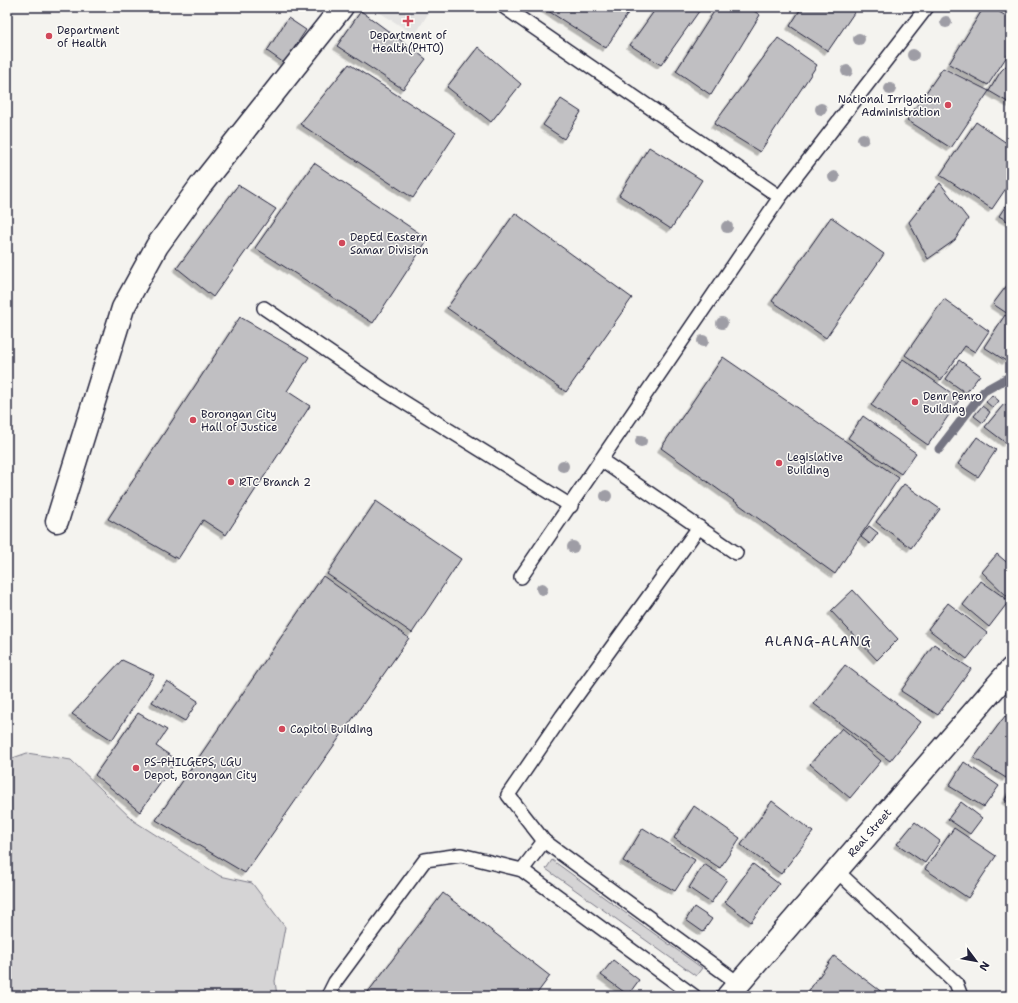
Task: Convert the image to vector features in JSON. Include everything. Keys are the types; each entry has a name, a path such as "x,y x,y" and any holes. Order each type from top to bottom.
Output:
{"street":[{"path":"57,521 123,308 157,246 202,185 342,7"},
{"name":"Real Street","path":"733,990 837,872 1011,669"}],"lane":[{"path":"504,7 780,196"},
{"path":"521,577 571,506 780,196 927,7"},
{"path":"264,308 386,391 571,506"},
{"path":"601,460 736,553"},
{"path":"699,527 562,716 508,795 544,841 733,990"},
{"path":"522,870 544,841"},
{"path":"328,996 335,982 425,860 461,855 522,870 694,996"},
{"path":"837,872 956,983 961,996"}],"shaded area":[{"name":"Department of Health(PHTO)","path":"371,7 432,7 415,35"},
{"path":"27,753 71,760 134,821 220,876 252,883 285,927 275,981 277,996 7,996 7,760"},
{"path":"552,860 702,968 696,976 546,869"}],"building":[{"path":"542,7 632,7 606,48"},
{"path":"657,7 702,7 661,65 630,45"},
{"path":"717,7 748,7 760,15 711,95 676,71"},
{"path":"802,7 858,7 828,51 790,26"},
{"path":"984,7 991,7 1011,19 1011,50 988,85 949,64"},
{"path":"361,11 426,59 403,89 337,46"},
{"path":"288,18 306,30 284,63 267,51"},
{"path":"778,38 817,65 760,152 714,124"},
{"path":"478,47 521,84 491,122 447,87"},
{"path":"1011,61 1011,104 989,91 1001,71"},
{"path":"349,64 456,133 413,198 300,124"},
{"name":"National Irrigation Administration","path":"943,68 989,91 951,148 907,120"},
{"path":"561,99 581,112 564,139 543,125"},
{"path":"976,122 1011,146 1011,181 992,209 940,175"},
{"path":"649,147 702,180 671,229 619,195"},
{"name":"DepEd Eastern Samar Division","path":"314,163 428,239 373,323 255,248"},
{"path":"940,183 968,219 955,240 928,259 909,222"},
{"path":"238,185 276,209 213,297 177,268"},
{"path":"1011,198 1011,223 999,216"},
{"path":"515,213 632,298 566,392 447,308"},
{"path":"831,217 884,254 826,338 772,301"},
{"path":"1008,284 1011,286 1011,309 1008,314 993,304"},
{"path":"944,299 989,331 975,352 965,346 941,380 905,355"},
{"path":"1005,315 1011,319 1011,354 1006,361 984,347"},
{"path":"240,317 309,357 287,391 310,406 226,535 203,520 178,559 108,519"},
{"name":"Legislative Building","path":"723,357 899,478 835,574 661,448"},
{"name":"Denr Penro Building","path":"903,359 960,399 928,445 871,405"},
{"path":"959,360 980,375 966,393 946,379"},
{"path":"992,395 999,401 993,408 986,402"},
{"path":"1004,404 1011,410 1011,436 1006,443 985,427"},
{"path":"982,406 990,412 983,423 974,416"},
{"path":"863,416 916,453 901,474 848,438"},
{"path":"977,437 996,450 978,477 958,464"},
{"path":"904,484 940,509 911,548 876,522"},
{"path":"376,501 461,559 412,633 327,574"},
{"path":"869,526 878,533 870,544 861,537"},
{"path":"997,554 1011,566 1011,600 982,572"},
{"name":"Capitol Building","path":"323,576 409,638 245,873 156,820"},
{"path":"981,581 1009,601 989,627 963,605"},
{"path":"853,590 898,639 877,660 831,611"},
{"path":"948,603 987,633 967,659 928,629"},
{"path":"934,644 971,669 938,715 901,691"},
{"path":"122,660 154,675 112,740 72,714"},
{"path":"845,665 921,722 890,761 814,704"},
{"path":"167,681 198,701 185,721 152,702"},
{"name":"PS-PHILGEPS, LGU Depot, Borongan City","path":"138,713 167,730 156,746 177,760 140,812 95,775"},
{"path":"1005,716 1011,721 1011,771 1006,778 974,758"},
{"path":"842,728 881,761 850,798 810,764"},
{"path":"964,762 999,786 984,807 949,786"},
{"path":"1011,789 1011,804 1005,800"},
{"path":"772,801 813,832 781,874 741,845"},
{"path":"961,802 982,818 970,834 948,819"},
{"path":"694,806 740,838 720,868 674,838"},
{"path":"915,822 940,841 925,863 897,844"},
{"path":"643,828 695,860 675,891 623,861"},
{"path":"954,828 996,856 968,898 925,869"},
{"path":"704,864 727,879 711,903 689,888"},
{"path":"753,864 779,884 751,922 725,902"},
{"path":"443,893 550,976 535,996 365,996"},
{"path":"694,907 712,919 703,932 686,920"},
{"path":"834,956 887,996 805,996"},
{"path":"613,960 639,980 628,995 601,975"}],"waterway":[{"path":"939,449 984,391 1011,376"}],"place":[{"name":"Department of Health(PHTO)","path":"408,21"},
{"name":"Department of Health","path":"49,36"},
{"name":"National Irrigation Administration","path":"948,105"},
{"name":"DepEd Eastern Samar Division","path":"342,243"},
{"name":"Denr Penro Building","path":"915,402"},
{"name":"Borongan City Hall of Justice","path":"193,420"},
{"name":"Legislative Building","path":"779,463"},
{"name":"RTC Branch 2","path":"231,482"},
{"name":"Capitol Building","path":"282,729"},
{"name":"PS-PHILGEPS, LGU Depot, Borongan City","path":"136,768"}],"district":[{"name":"ALANG-ALANG","path":"818,641"}]}
